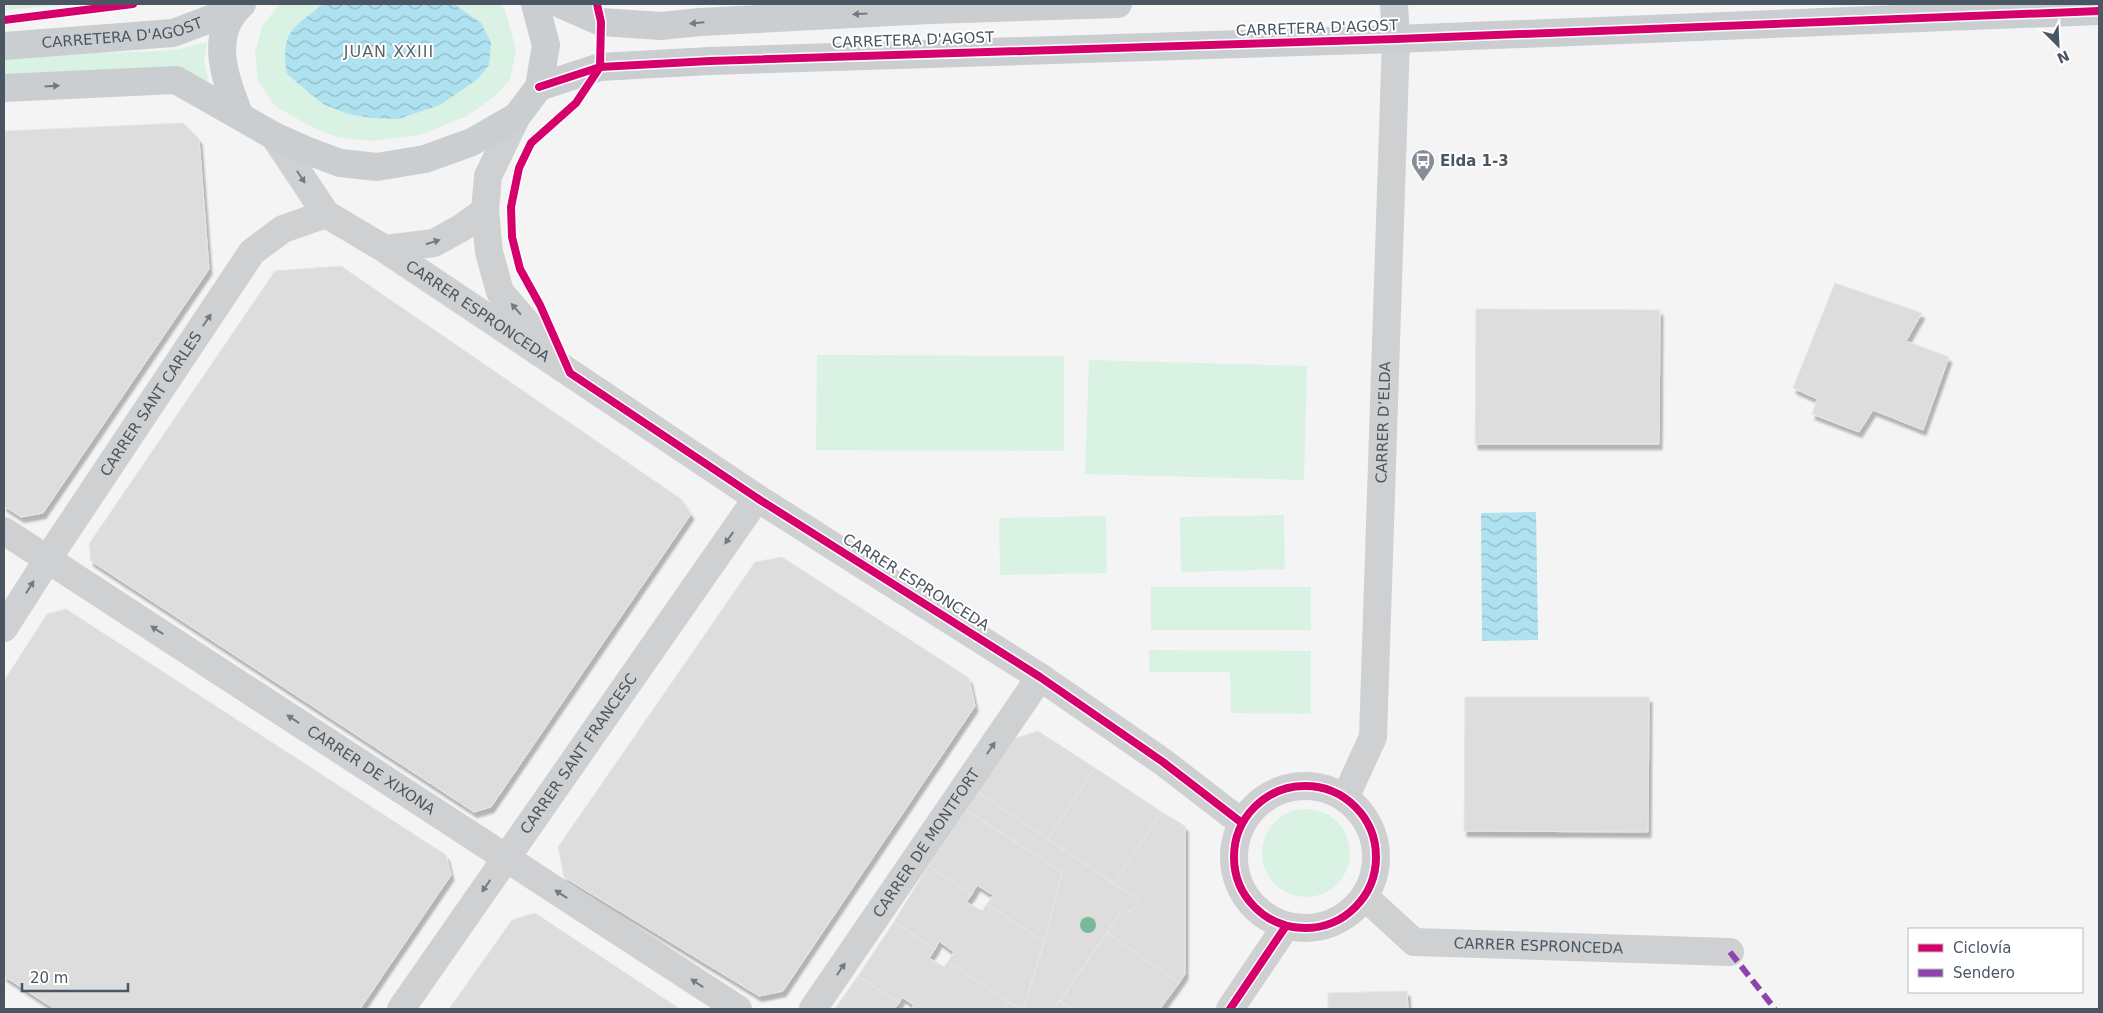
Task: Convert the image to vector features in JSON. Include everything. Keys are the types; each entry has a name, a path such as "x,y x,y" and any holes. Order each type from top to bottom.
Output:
{"main road":[{"path":"4,88 176,80 274,136 340,163 377,167 425,159 472,142 517,116 540,87 546,45 535,4"},
{"name":"CARRETERA D'AGOST","path":"560,4 602,22 661,26 932,7 1118,4"},
{"path":"1394,4 1396,39"},
{"path":"240,6 221,36 225,78 240,116"},
{"name":"CARRETERA D'AGOST","path":"4,46 173,33 240,6"},
{"name":"CARRETERA D'AGOST","path":"540,87 600,67 701,61 1396,39 2099,11"}],"street":[{"name":"CARRER D’ELDA","path":"1345,798 1373,737 1396,39"},
{"name":"CARRER ESPRONCEDA","path":"517,116 488,176 485,211 489,252 500,292 570,373"},
{"name":"CARRER ESPRONCEDA","path":"274,136 326,214 385,249 757,498 1040,677 1164,762 1242,823"},
{"name":"CARRER ESPRONCEDA","path":"385,249 434,243 461,228 485,211"},
{"name":"CARRER SANT CARLES","path":"4,628 48,558 252,252 283,229 326,214"},
{"name":"CARRER SANT FRANCESC","path":"401,1009 757,498"},
{"name":"CARRER DE XIXONA","path":"4,531 738,1009"},
{"name":"CARRER DE MONTFORT","path":"813,1009 1040,677"},
{"path":"1300,786 1324,788 1345,798 1365,817 1376,843 1376,871 1365,897 1350,914 1330,925 1308,929 1286,926 1263,916 1245,897 1235,873 1234,847 1242,823 1257,804 1277,791 1300,786"},
{"name":"CARRER ESPRONCEDA","path":"1365,897 1414,942 1730,952"},
{"path":"1230,1009 1286,926"}],"green space":[{"path":"4,4 74,4 4,10"},
{"path":"279,4 501,4 505,10 516,49 510,80 495,96 467,116 419,135 371,141 337,137 308,125 275,106 258,81 255,52 262,27"},
{"path":"207,42 204,62 210,88 4,79 4,56 159,51 180,49"},
{"path":"817,355 1064,356 1064,451 816,450"},
{"path":"1089,360 1307,366 1304,480 1085,474"},
{"path":"1284,515 1285,569 1181,572 1180,517"},
{"path":"1106,516 1107,573 1000,575 999,518"},
{"path":"1151,587 1311,587 1311,630 1151,630"},
{"path":"1149,650 1311,651 1311,714 1231,713 1230,672 1149,672"},
{"path":"1306,809 1323,813 1337,822 1346,836 1350,853 1346,870 1337,884 1323,893 1306,897 1289,893 1275,884 1266,870 1262,853 1266,836 1275,822 1289,813"}],"water":[{"path":"324,4 454,4 481,23 491,42 489,65 478,79 440,105 398,119 372,118 348,114 323,104 287,74 285,49 287,39 297,25"},
{"path":"1536,512 1538,640 1482,641 1481,513"}],"building":[{"path":"183,123 199,139 209,269 43,513 21,517 4,506 4,131"},
{"path":"341,266 681,499 691,514 491,807 474,812 91,561 89,544 275,271"},
{"path":"1835,283 1922,313 1906,341 1949,357 1923,430 1873,410 1859,432 1812,414 1817,399 1793,388"},
{"path":"1476,309 1660,310 1659,444 1475,444"},
{"path":"782,557 969,678 975,706 783,991 759,996 564,877 558,847 755,562"},
{"path":"66,609 446,855 451,875 360,1009 55,1009 4,976 4,681 47,614"},
{"path":"1465,697 1649,697 1648,832 1464,831"},
{"path":"1038,731 1095,768 1048,839 977,792 1013,739"},
{"path":"1095,768 1162,812 1114,883 1048,839"},
{"path":"977,792 1140,901 1131,912 1124,907 1054,1009 1023,1009 1044,942 1062,872 966,810"},
{"path":"966,810 1062,872 1044,942 987,904 993,895 977,885 972,894 928,866","holes":["995,857 1010,868 999,883 985,873"]},
{"path":"966,810 1062,872 1044,942 987,904 993,895 977,885 972,894 928,866"},
{"path":"1162,812 1185,826 1185,974 1179,983 1107,933 1124,907 1131,912 1140,901 1114,883"},
{"path":"928,866 972,894 966,902 982,911 987,904 1044,942 1023,1009 1009,1002 948,962 954,952 939,941 935,949 894,922","holes":["958,912 974,923 962,940 946,930"]},
{"path":"928,866 972,894 966,902 982,911 987,904 1044,942 1023,1009 1009,1002 948,962 954,952 939,941 935,949 894,922"},
{"path":"535,913 680,1009 449,1009 512,920"},
{"path":"894,922 935,949 929,958 944,967 948,962 1009,1002 1004,1009 912,1009 914,1005 902,997 899,1003 858,976","holes":["921,968 935,978 923,997 909,986"]},
{"path":"894,922 935,949 929,958 944,967 948,962 1009,1002 1004,1009 912,1009 914,1005 902,997 899,1003 858,976"},
{"path":"1107,933 1179,983 1160,1009 1072,1009 1060,1001"},
{"path":"858,976 899,1003 894,1009 835,1009"},
{"path":"858,976 899,1003 894,1009 835,1009"},
{"path":"1407,991 1408,1009 1328,1009 1328,993"},
{"path":"1060,1001 1072,1009 1054,1009"},
{"path":"1009,1002 1023,1009 1004,1009"}],"marked path":[{"path":"1730,952 1775,1009"}],"cycle path":[{"path":"4,20 133,4"},
{"path":"597,4 601,22 600,67 576,103 531,143 519,168 511,207 512,237 520,269 540,305 570,373 757,498 1040,677 1163,762 1242,823"},
{"path":"539,87 600,67 710,61 1396,39 2099,11"},
{"path":"1305,786 1319,787 1332,791 1345,798 1355,807 1364,817 1371,830 1375,843 1376,857 1375,871 1371,884 1364,897 1355,907 1345,916 1332,923 1319,927 1305,928 1291,927 1278,923 1265,916 1255,907 1246,897 1239,884 1235,871 1234,857 1235,843 1239,830 1246,817 1255,807 1265,798 1278,791 1291,787 1305,786"},
{"path":"1230,1009 1286,926"}],"place":[{"name":"Elda 1-3","path":"1423,182"}],"district":[{"name":"JUAN XXIII","path":"389,51"}]}
